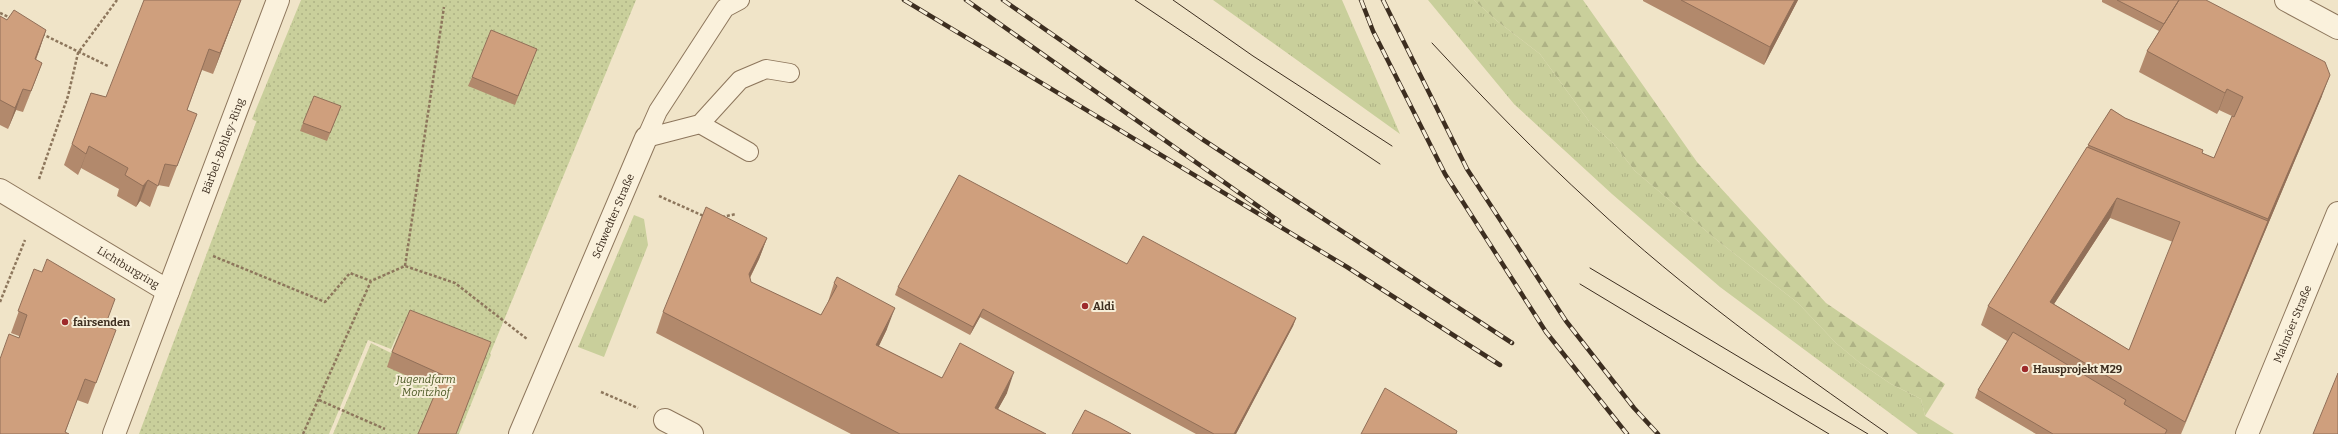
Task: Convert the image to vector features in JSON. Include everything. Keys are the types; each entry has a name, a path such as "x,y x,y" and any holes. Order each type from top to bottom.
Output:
{"street":[{"name":"Bärbel-Bohley-Ring","path":"168,291 278,0"},
{"path":"2286,0 2338,28"},
{"name":"Schwedter Straße","path":"520,434 646,138"},
{"name":"Lichtburgring","path":"0,190 168,291 114,434"},
{"name":"Malmöer Straße","path":"2247,434 2338,213"},
{"path":"665,420 692,434"}],"lane":[{"name":"Schwedter Straße","path":"646,138 658,111 732,4"},
{"path":"646,138 700,124 740,80 766,69 790,73"},
{"path":"700,124 748,152"}],"path":[{"path":"0,302 33,210 68,96 78,53 116,0"},
{"path":"405,266 444,7"},
{"path":"0,13 14,20"},
{"path":"35,31 78,53 108,66"},
{"path":"659,196 712,220"},
{"path":"718,218 736,214"},
{"path":"185,245 325,302 350,273 371,281"},
{"path":"303,434 371,281 405,266 455,283 533,343"},
{"path":"601,392 665,420"},
{"path":"319,400 385,429"}],"green space":[{"path":"301,0 324,0 263,125 252,119"},
{"name":"Jugendfarm Moritzhof","path":"302,0 636,0 490,354 491,355 459,434 333,434 371,343 391,353 402,324 391,349 368,340 329,434 139,434"},
{"path":"1213,0 1342,0 1400,134"},
{"path":"1428,0 1474,0 1497,21 1540,54 1591,124 1613,143 1635,171 1718,241 1798,303 1836,343 1860,363 1891,384 1921,399 1925,416 1954,434 1918,434 1720,287 1612,194 1514,104"},
{"path":"1474,0 1583,0 1697,162 1826,303 1945,384 1925,416 1921,399 1891,384 1860,363 1836,343 1798,303 1718,241 1635,171 1613,143 1591,124 1540,54 1497,21"},
{"path":"634,215 644,219 648,245 604,357 578,347"}],"building":[{"path":"144,0 241,0 220,53 209,49 187,110 197,114 177,166 165,164 158,186 148,180 143,186 125,175 128,168 89,146 86,154 72,144 91,93 106,97"},
{"path":"1681,0 1795,0 1770,47"},
{"path":"2117,0 2179,0 2164,24"},
{"path":"2179,0 2206,0 2325,62 2330,75 2268,219 2088,145 2111,109 2125,118 2203,150 2202,153 2214,158 2232,116 2234,117 2243,97 2227,89 2225,93 2147,51"},
{"path":"14,10 46,30 35,59 42,63 31,91 23,89 15,108 0,100 0,16 7,20"},
{"path":"491,30 537,49 518,96 472,77"},
{"path":"314,96 341,106 330,133 303,123"},
{"path":"2087,147 2268,221 2185,422 1988,306","holes":["2117,198 2180,222 2129,350 2050,302"]},
{"name":"Aldi","path":"959,175 1127,264 1143,236 1296,318 1234,434 1214,434 983,309 973,327 898,287"},
{"path":"706,207 767,238 749,274 751,282 821,315 837,286 834,283 837,277 895,308 876,345 942,378 960,343 1014,372 995,408 1046,434 900,434 663,312"},
{"path":"47,259 115,299 105,326 116,330 96,383 85,379 65,432 69,434 0,434 0,359 9,334 19,338 27,315 18,311 34,269 42,272"},
{"path":"410,310 491,342 456,434 418,434 443,375 392,352"},
{"name":"Hausprojekt M29","path":"2013,332 2126,400 2124,404 2167,430 2165,434 2053,434 1978,390"},
{"path":"2338,373 2338,434 2313,434"},
{"path":"1385,388 1457,431 1456,434 1361,434"},
{"path":"1085,410 1109,422 1131,434 1072,434"}],"tram line":[{"path":"1135,0 1380,164"},
{"path":"1173,0 1253,56 1392,146"},
{"path":"1432,43 1530,145 1571,185 1662,266 1736,324 1888,434"},
{"path":"1590,268 1868,434"},
{"path":"1580,284 1829,434"}],"railway":[{"path":"904,0 1347,267 1500,365"},
{"path":"966,0 1279,221"},
{"path":"1003,0 1202,139 1512,343"},
{"path":"1361,0 1373,31 1445,174 1546,332 1627,434"},
{"path":"1383,0 1467,169 1566,321 1634,408 1658,434"}],"place":[{"name":"Aldi","path":"1085,306"},
{"name":"fairsenden","path":"65,322"},
{"name":"Hausprojekt M29","path":"2025,369"}]}
